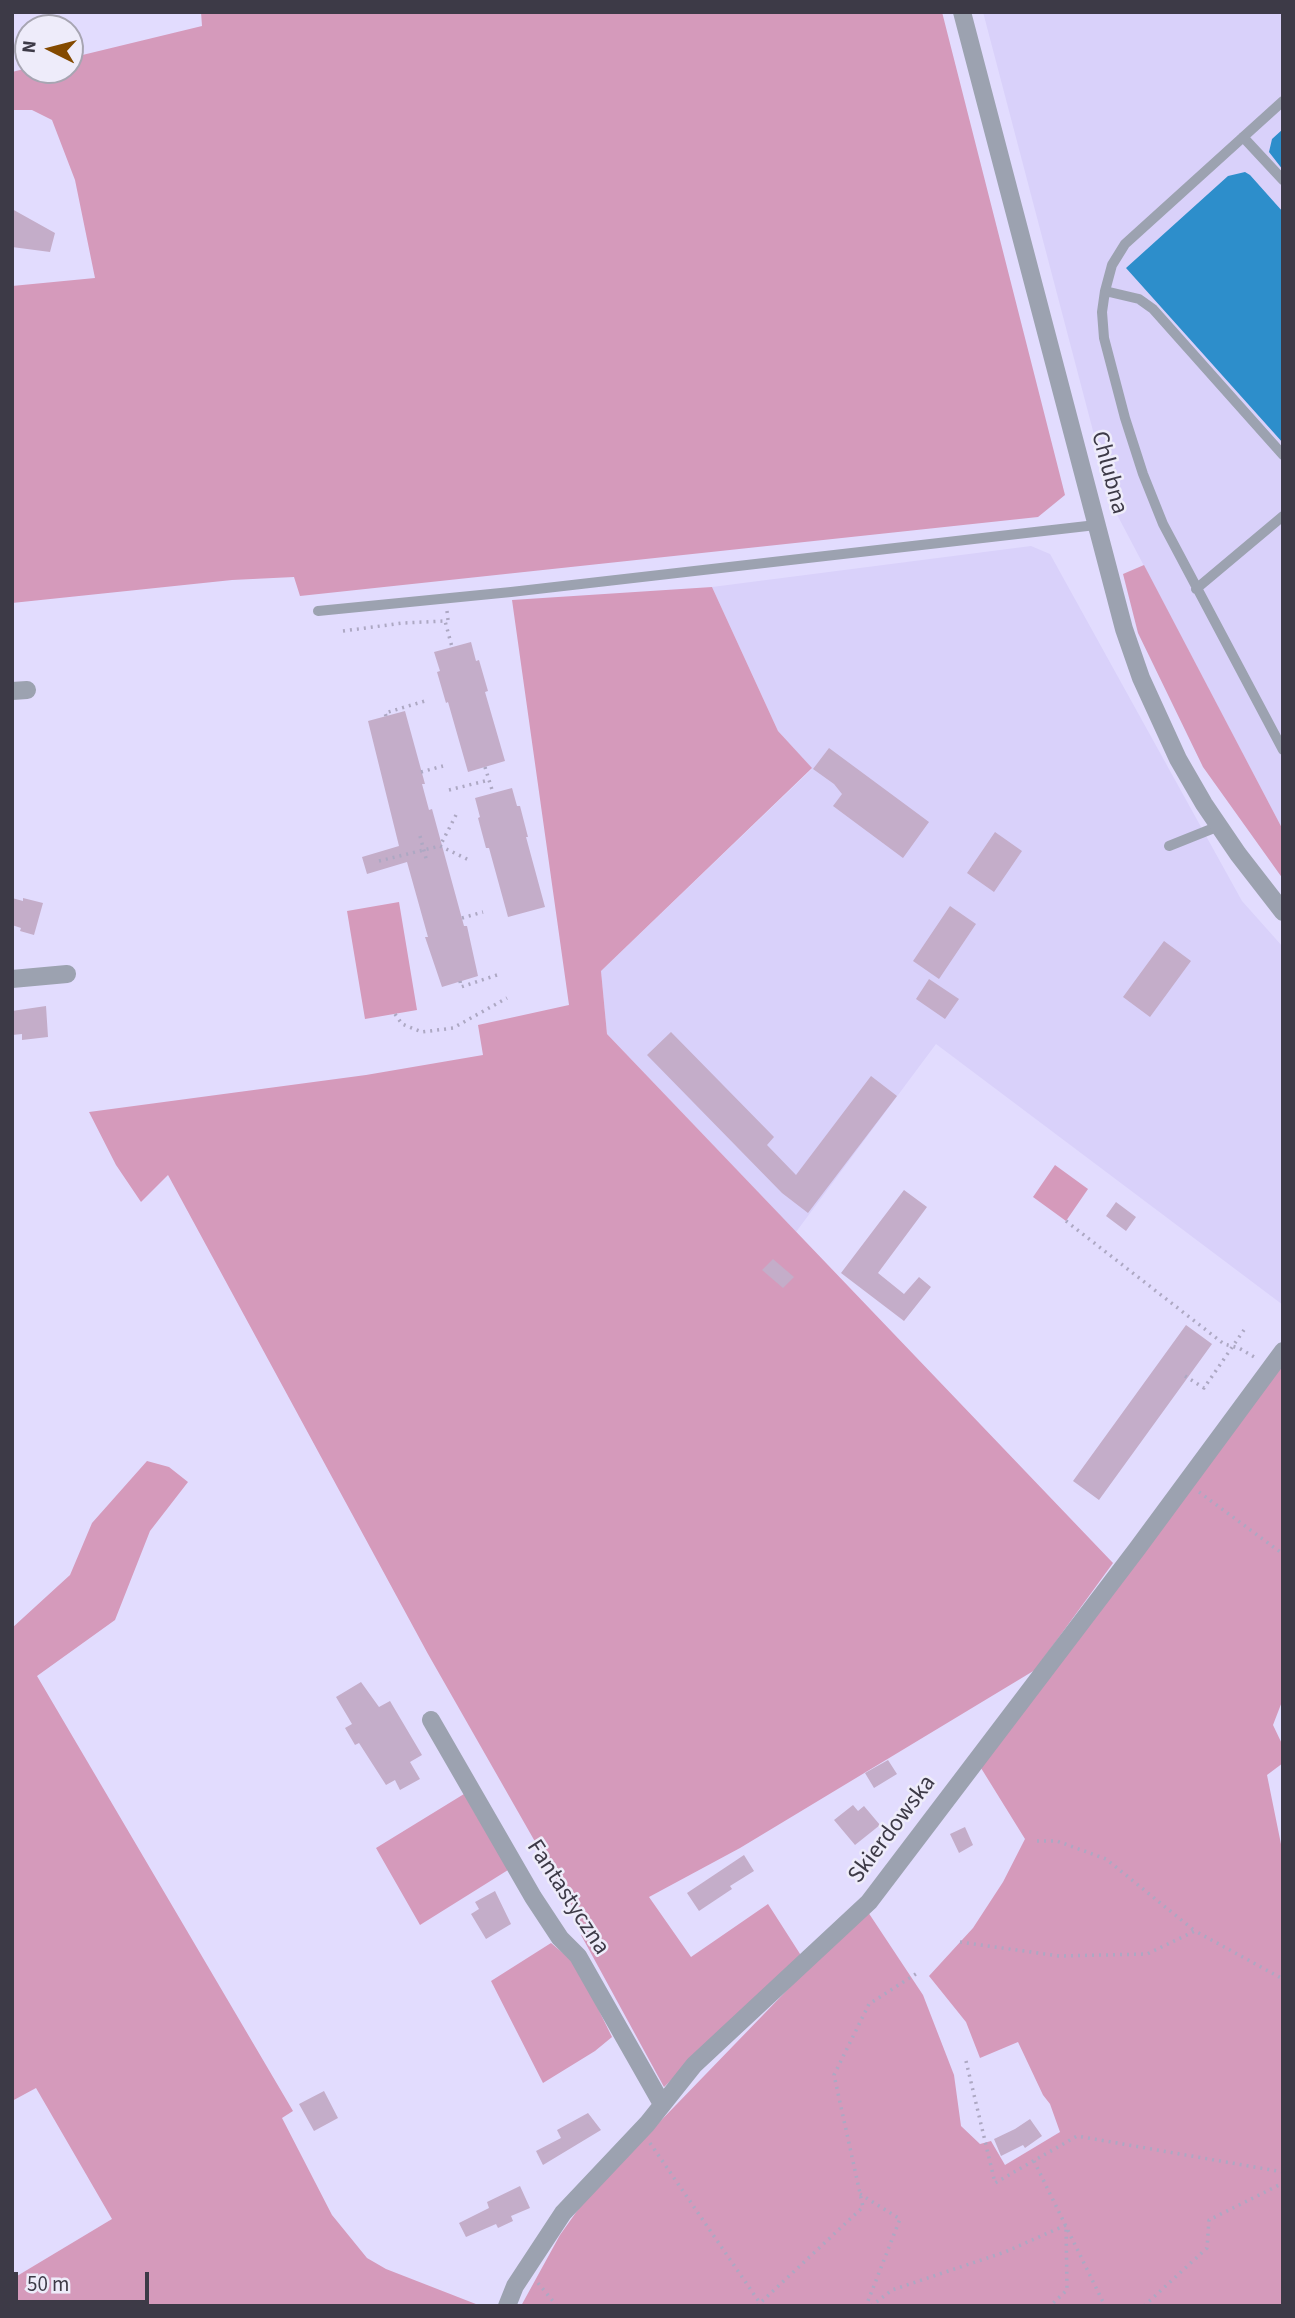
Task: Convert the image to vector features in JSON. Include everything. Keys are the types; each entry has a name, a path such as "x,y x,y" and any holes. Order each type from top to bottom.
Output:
{"street":[{"name":"Chlubna","path":"962,12 1096,525 1124,629 1141,678 1178,759 1219,826 1283,912"},
{"path":"12,979 67,974"},
{"name":"Skierdowska","path":"507,2306 515,2286 563,2213 642,2130 694,2065 869,1902 1283,1351"},
{"name":"Fantastyczna","path":"431,1720 533,1897 560,1938 578,1956 662,2104"}],"lane":[{"path":"1283,101 1125,244 1112,265 1102,312 1104,338 1125,418 1163,524 1283,750"},
{"path":"1243,137 1283,180"},
{"path":"1105,291 1139,299 1153,309 1283,455"},
{"path":"1196,589 1283,516"},
{"path":"318,611 1096,525"},
{"path":"1169,846 1219,826"}],"path":[{"path":"445,598 448,620 445,621 452,647"},
{"path":"343,631 403,623 445,621"},
{"path":"386,716 385,713 425,701"},
{"path":"421,772 443,766"},
{"path":"485,767 492,793"},
{"path":"449,790 489,780"},
{"path":"440,846 456,815"},
{"path":"420,836 427,862"},
{"path":"379,861 440,846 469,860"},
{"path":"462,918 483,912"},
{"path":"460,981 461,987 500,974"},
{"path":"395,1014 402,1024 422,1032 453,1028 507,999"},
{"path":"1066,1220 1224,1344 1239,1348 1271,1368"},
{"path":"1185,1376 1204,1388 1246,1327"},
{"path":"1186,1483 1283,1554"},
{"path":"1037,1841 1058,1841 1107,1859 1195,1931 1283,1979"},
{"path":"960,1942 1059,1956 1147,1954 1195,1931"},
{"path":"642,2130 760,2305 863,2207 834,2075 869,2004 919,1972"},
{"path":"965,2061 995,2183 1077,2136 1283,2172"},
{"path":"1034,2161 1105,2306"},
{"path":"1144,2306 1207,2248 1209,2220 1283,2183"},
{"path":"860,2194 900,2219 869,2306"},
{"path":"869,2306 892,2290 1005,2252 1066,2225"},
{"path":"1050,2306 1067,2290 1066,2225"},
{"path":"526,2269 556,2306"}],"shaded area":[{"path":"201,12 942,12 1065,495 1038,517 300,596 294,577 232,580 12,603 12,286 95,278 75,180 52,120 32,110 12,110 12,72 14,84 84,84 84,55 202,26"},
{"path":"983,12 1283,12 1283,830 1113,507"},
{"path":"1031,546 1050,554 1242,901 1283,947 1283,1305 936,1044 796,1232 607,1034 601,971 812,769 778,731 712,587"},
{"path":"1144,565 1283,830 1283,879 1203,767 1138,633 1123,574"},
{"path":"712,587 778,731 812,768 601,971 607,1034 1113,1563 1035,1670 740,1848 649,1897 691,1957 768,1904 802,1957 664,2087 581,1935 586,1931 428,1654 168,1175 141,1202 116,1165 89,1112 366,1075 483,1055 478,1025 569,1005 512,600"},
{"path":"399,902 417,1010 365,1019 347,911"},
{"path":"1055,1165 1088,1189 1066,1221 1033,1197"},
{"path":"1283,1365 1283,1699 1273,1725 1283,1746 1283,1763 1267,1775 1283,1854 1283,2306 521,2306 560,2235 587,2197 822,1954 868,1912 923,1995 954,2075 961,2126 980,2144 991,2141 1005,2165 1060,2132 1050,2104 1018,2042 980,2058 966,2022 929,1976 973,1928 1003,1882 1025,1839 981,1768"},
{"path":"147,1461 169,1467 188,1482 150,1531 115,1620 37,1676 293,2111 282,2118 332,2215 367,2258 386,2269 481,2306 12,2306 12,2279 112,2219 36,2088 12,2101 12,1628 70,1575 92,1523"},
{"path":"464,1794 508,1870 420,1925 376,1848"},
{"path":"551,1943 576,1964 612,2037 595,2051 543,2083 491,1981"}],"water":[{"path":"1283,129 1283,170 1269,152 1272,139"},
{"path":"1245,172 1283,212 1283,443 1126,268 1228,176"}],"building":[{"path":"12,209 55,233 50,252 12,247"},
{"path":"471,642 488,691 485,692 505,761 468,772 437,672 440,671 434,652"},
{"path":"405,711 425,784 422,784 429,810 432,809 464,926 467,926 478,976 442,987 425,937 428,937 407,862 367,874 362,857 399,846 368,721"},
{"path":"829,748 929,822 903,858 833,806 842,794 834,784 813,769"},
{"path":"512,788 517,806 520,806 545,907 508,917 489,848 486,848 475,798"},
{"path":"995,832 1022,851 994,892 967,873"},
{"path":"12,898 43,903 34,935 20,931 21,928 12,925"},
{"path":"950,906 976,924 939,979 913,961"},
{"path":"1164,941 1191,961 1150,1017 1123,997"},
{"path":"929,979 959,999 945,1019 916,999"},
{"path":"46,1006 48,1037 22,1040 22,1034 12,1035 12,1011"},
{"path":"671,1032 774,1137 767,1145 796,1175 871,1076 897,1096 808,1213 782,1193 647,1055"},
{"path":"904,1190 927,1207 878,1273 904,1294 919,1277 931,1287 904,1321 841,1273"},
{"path":"1116,1202 1136,1217 1126,1231 1106,1216"},
{"path":"773,1259 794,1277 783,1288 762,1270"},
{"path":"1186,1325 1212,1344 1099,1500 1073,1481"},
{"path":"361,1682 379,1707 390,1701 422,1755 410,1762 420,1779 400,1790 395,1780 386,1785 359,1743 355,1745 345,1728 352,1724 336,1697"},
{"path":"888,1760 897,1774 874,1788 865,1773"},
{"path":"853,1805 858,1811 864,1806 880,1825 855,1845 834,1820"},
{"path":"965,1827 973,1845 959,1853 950,1834"},
{"path":"744,1855 754,1871 699,1911 687,1893"},
{"path":"495,1891 511,1924 486,1939 471,1914 479,1909 475,1902"},
{"path":"324,2091 338,2118 314,2131 299,2104"},
{"path":"588,2113 601,2130 543,2165 536,2151 561,2138 557,2130"},
{"path":"1030,2119 1042,2136 1025,2148 1023,2145 1001,2156 994,2139"},
{"path":"520,2186 530,2208 511,2216 513,2221 498,2228 496,2224 466,2237 459,2223 489,2208 487,2202"}]}
